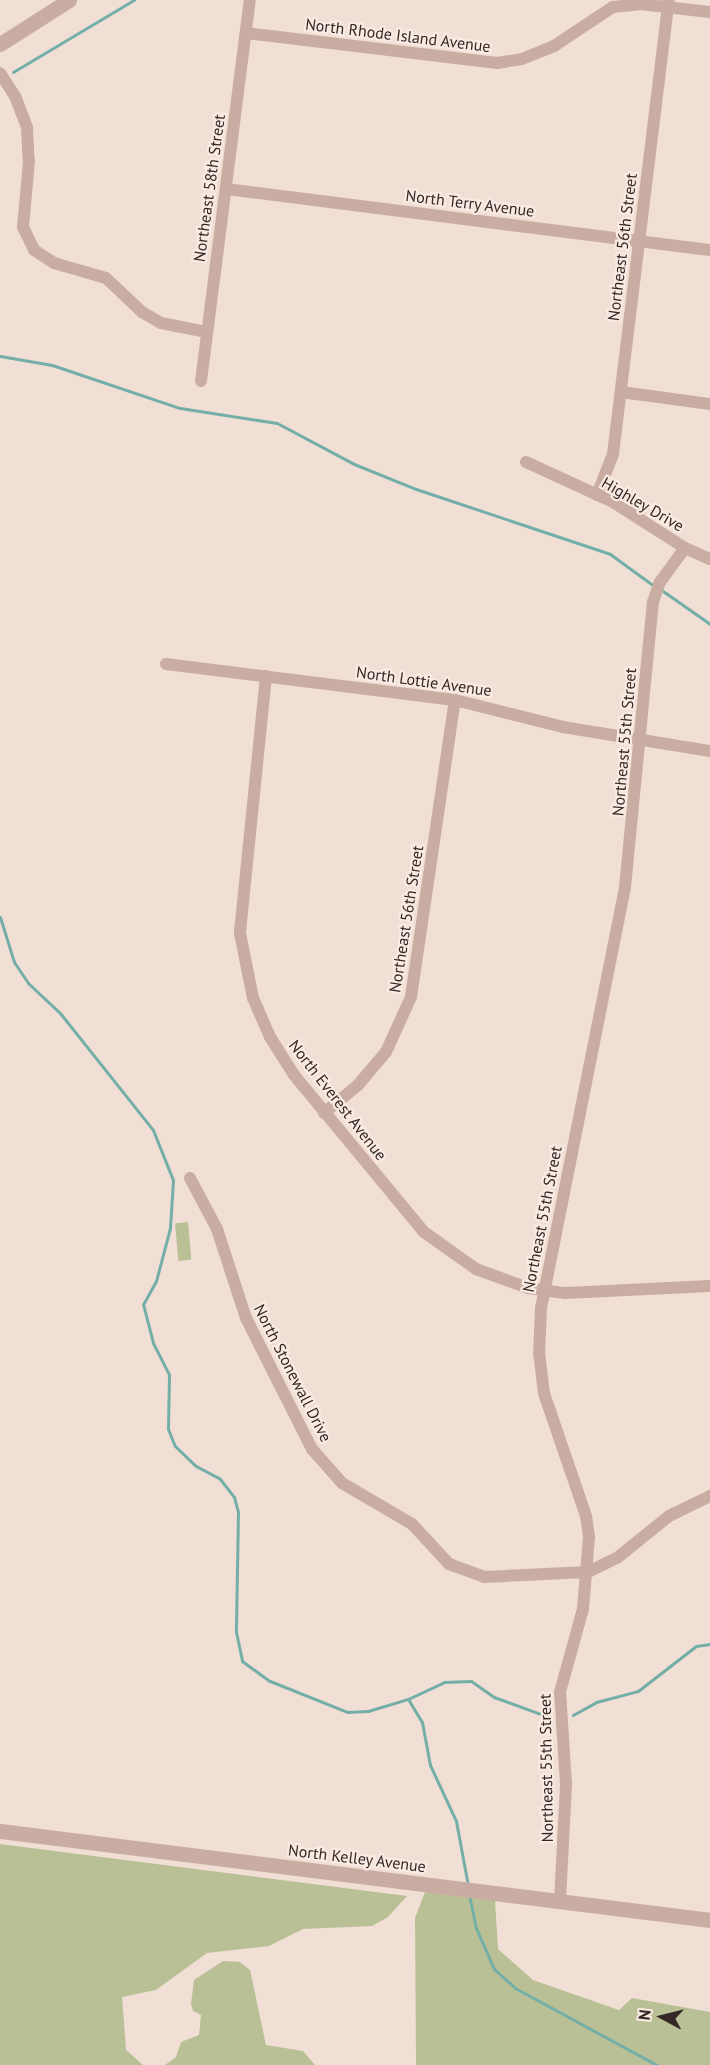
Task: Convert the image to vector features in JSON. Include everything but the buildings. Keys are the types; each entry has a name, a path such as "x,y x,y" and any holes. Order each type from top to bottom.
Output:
{"street":[{"path":"0,44 69,0"},
{"name":"Northeast 58th Street","path":"201,381 250,0"},
{"name":"North Rhode Island Avenue","path":"246,33 497,63 522,59 555,46 613,7 669,3 710,12"},
{"name":"Northeast 56th Street","path":"597,495 613,453 669,3"},
{"path":"0,73 15,96 27,128 29,160 23,227 34,250 54,263 106,278 142,312 161,323 207,332"},
{"name":"North Terry Avenue","path":"226,189 710,250"},
{"path":"621,392 710,404"},
{"name":"Highley Drive","path":"526,462 597,495 685,548 710,559"},
{"name":"Northeast 55th Street","path":"560,1900 566,1784 560,1692 579,1628 588,1572 586,1516 541,1375 544,1291 620,919 630,854 655,590 685,548"},
{"name":"North Lottie Avenue","path":"166,664 455,700 563,727 710,751"},
{"name":"North Everest Avenue","path":"266,676 240,907 243,953 253,998 270,1037 324,1113 408,1214 438,1245 496,1277 544,1291 578,1294 710,1286"},
{"name":"Northeast 56th Street","path":"324,1113 358,1085 386,1052 411,997 455,700"},
{"name":"North Stonewall Drive","path":"190,1178 217,1229 247,1320 306,1438 331,1473 412,1524 441,1556 461,1571 496,1577 588,1572 617,1558 669,1516 710,1496"},
{"name":"North Kelley Avenue","path":"0,1831 710,1920"}],"green space":[{"path":"188,1222 191,1260 178,1261 175,1223"},
{"path":"0,1844 407,1896 388,1917 372,1926 303,1929 269,1946 207,1953 156,1990 122,1997 126,2050 143,2065 0,2065"},
{"path":"425,1892 495,1900 498,1949 533,1980 619,2010 632,1998 710,2012 710,2065 416,2065 415,1918"},
{"path":"223,1961 240,1962 250,1970 266,2045 303,2051 315,2065 165,2065 176,2057 181,2042 199,2035 201,2015 193,2011 191,2004 194,1980"}],"waterway":[{"path":"13,72 134,0"},
{"path":"0,356 52,365 180,408 277,423 354,464 416,489 610,554 654,586"},
{"path":"660,589 710,624"},
{"path":"0,917 14,962 28,983 60,1013 153,1130 173,1180 170,1228 156,1281 143,1304 153,1343 169,1375 168,1429 175,1446 196,1466 220,1479 234,1497 238,1512 236,1632 242,1661 270,1681 347,1712 368,1711 408,1699 444,1682 471,1681 494,1697 546,1716"},
{"path":"573,1715 596,1702 638,1691 696,1646 710,1644"},
{"path":"408,1699 422,1722 430,1765 456,1821 468,1886"},
{"path":"469,1895 476,1928 494,1969 515,1988 657,2065"}]}
